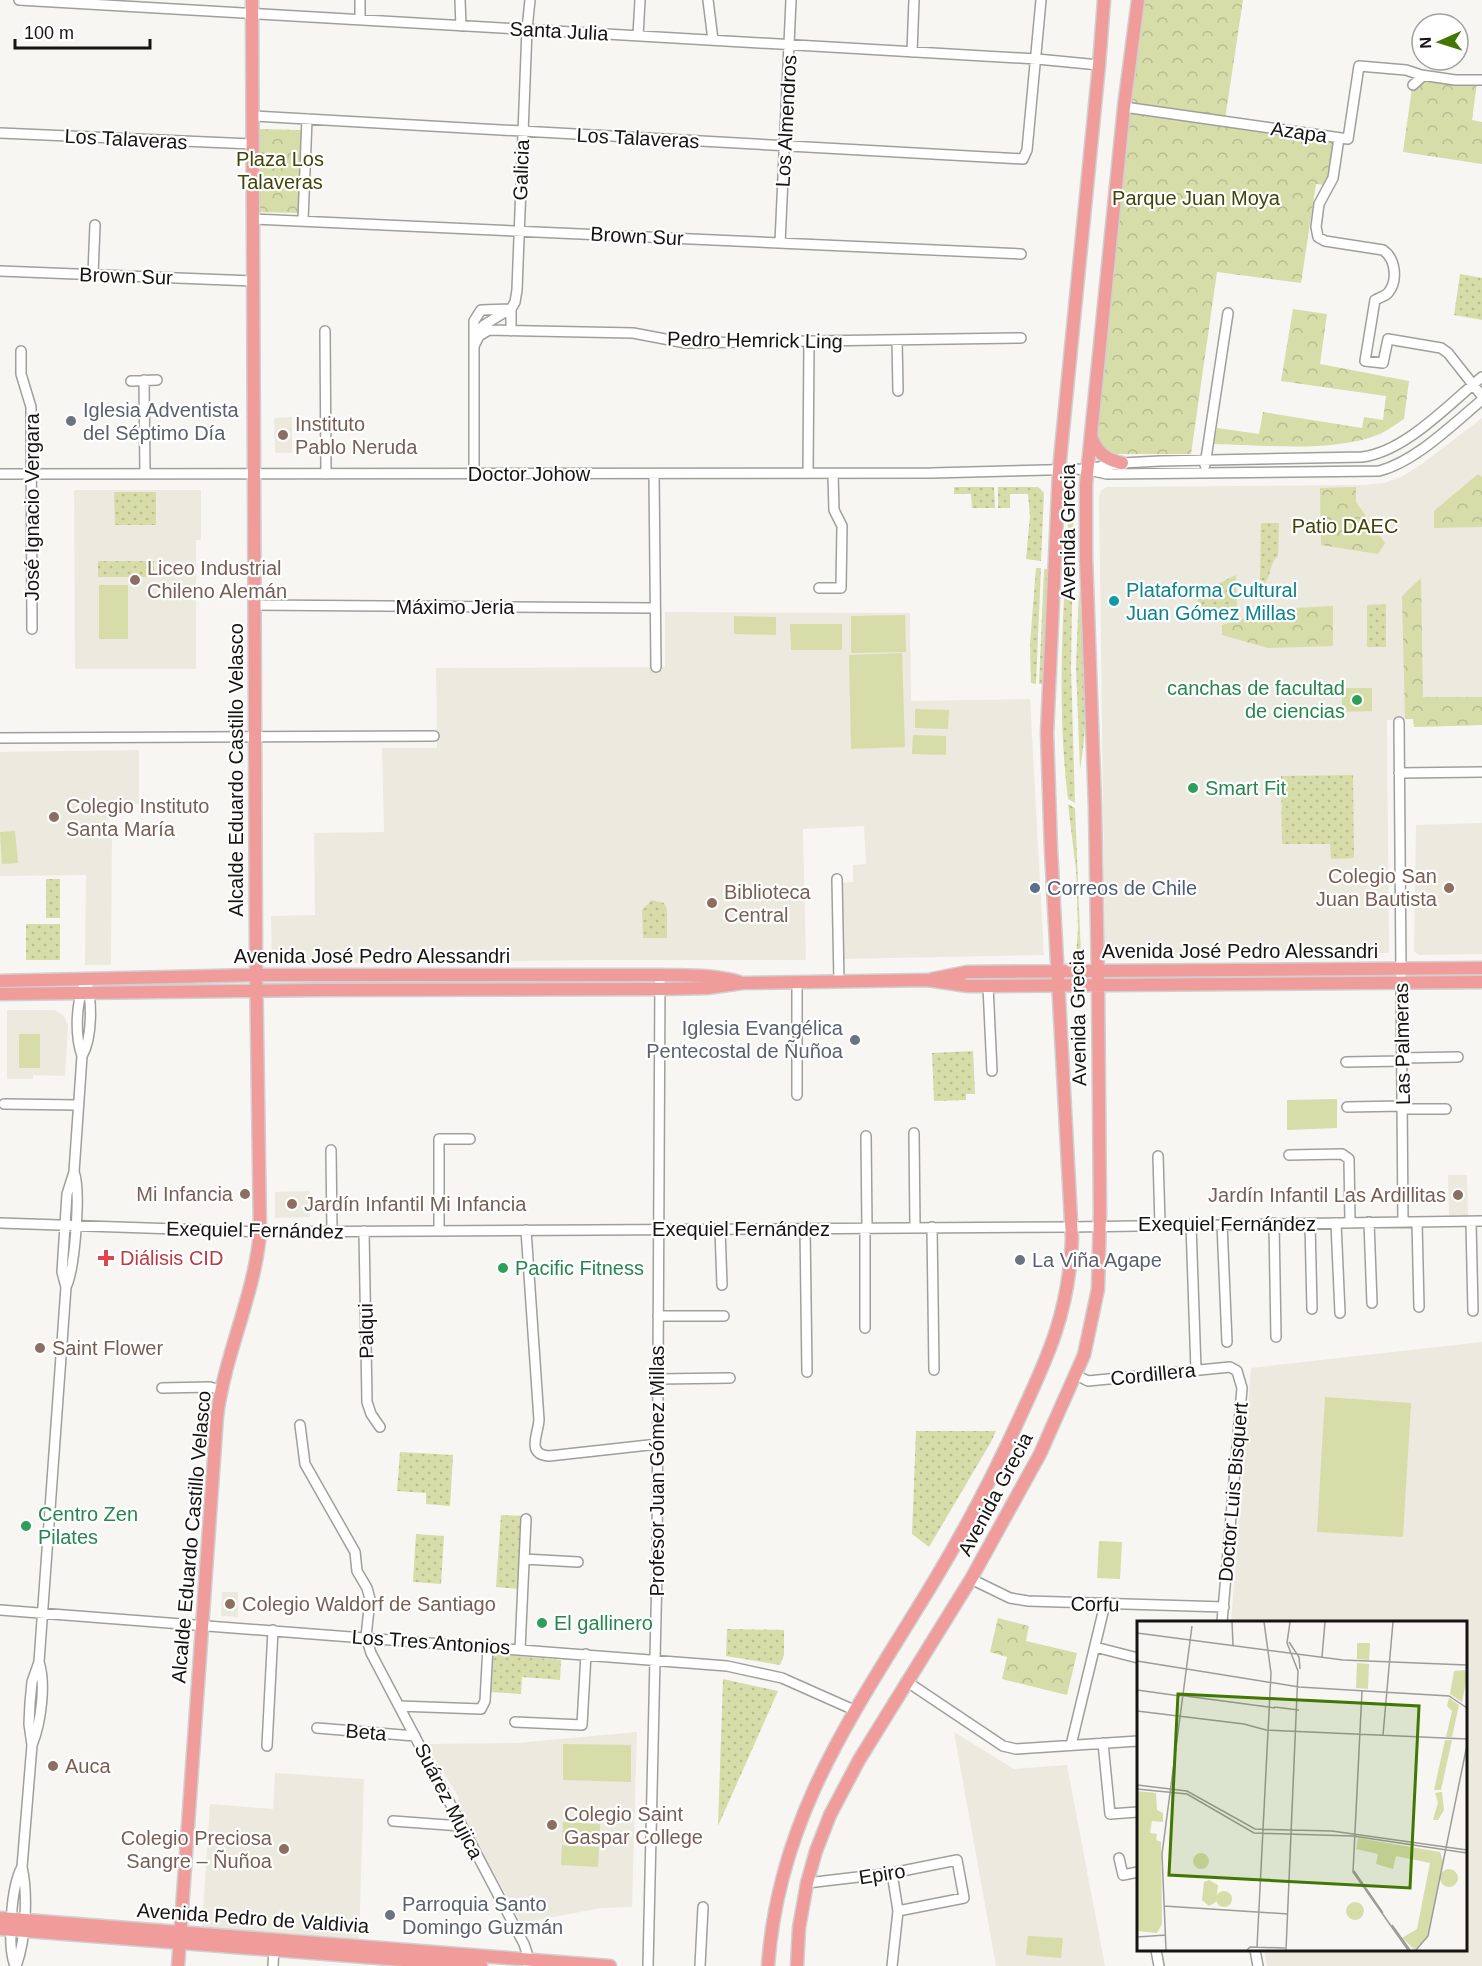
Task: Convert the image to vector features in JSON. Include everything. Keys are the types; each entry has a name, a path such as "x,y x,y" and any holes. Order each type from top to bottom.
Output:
{"main road":[{"name":"Alcalde Eduardo Castillo Velasco","path":"178,1966 216,1424 221,1390 256,1260 260,1232 256,975 252,0"},
{"name":"Avenida Grecia","path":"768,1966 775,1907 789,1853 817,1779 854,1710 945,1562 1008,1444 1045,1364 1060,1323 1066,1296 1071,1261 1071,1227 1047,733 1059,470 1104,0"},
{"name":"Avenida Grecia","path":"797,1966 799,1928 807,1883 816,1851 837,1800 906,1682 971,1579 1040,1454 1076,1375 1090,1331 1098,1289 1100,1225 1098,972 1086,557 1087,469 1124,107 1138,0"},
{"path":"1090,434 1101,453 1122,463"},
{"name":"Avenida José Pedro Alessandri","path":"927,980 967,972 1482,968"},
{"name":"Avenida José Pedro Alessandri","path":"0,981 256,975 660,975 727,978 743,983"},
{"name":"Avenida José Pedro Alessandri","path":"0,994 661,989 707,988 743,983 927,980 968,986 1482,982"},
{"name":"Avenida Pedro de Valdivia","path":"12,1924 528,1963 610,1966"},
{"name":"Avenida Pedro de Valdivia","path":"274,1944 406,1963 481,1966"}],"street":[{"name":"Santa Julia","path":"19,0 1036,59 1099,65"},
{"path":"360,0 360,20"},
{"path":"460,0 461,26"},
{"name":"Galicia","path":"511,331 511,309 517,290 530,0"},
{"path":"638,36 640,0"},
{"path":"708,0 713,40"},
{"name":"Los Almendros","path":"780,243 791,0"},
{"path":"912,52 914,0"},
{"path":"1036,59 1041,0"},
{"name":"Los Talaveras","path":"252,116 1023,159 1027,150 1036,59"},
{"name":"Azapa","path":"1124,107 1348,139 1359,66 1406,70 1423,76 1455,80 1482,80"},
{"path":"1413,86 1423,76"},
{"path":"303,220 307,119"},
{"name":"Los Talaveras","path":"0,133 252,144"},
{"path":"1339,138 1333,178 1319,204 1316,233 1325,241 1383,250 1390,255 1393,262 1393,283 1387,294 1375,300 1365,361 1383,363 1388,339 1441,348 1448,353 1482,396"},
{"name":"Brown Sur","path":"252,219 1021,254"},
{"path":"93,274 95,225"},
{"name":"Brown Sur","path":"0,271 253,280"},
{"path":"474,474 474,321 478,313 485,309 511,309"},
{"path":"474,346 481,327 511,309"},
{"path":"1204,473 1228,313"},
{"path":"325,330 326,474"},
{"name":"Pedro Hemrick Ling","path":"474,346 479,336 489,330 633,333 686,343 1021,338"},
{"path":"897,340 898,392"},
{"path":"808,474 809,342"},
{"name":"José Ignacio Vergara","path":"21,351 21,374 31,403 32,629"},
{"path":"1087,469 1122,463 1356,457 1378,454 1398,446 1482,377"},
{"path":"131,381 157,380"},
{"path":"144,381 145,474"},
{"path":"1087,469 1107,474 1370,473 1388,469 1410,459 1482,400"},
{"name":"Doctor Johow","path":"0,474 833,474 1087,469"},
{"path":"654,474 656,667"},
{"path":"819,588 841,588 842,526 834,510 833,474"},
{"name":"Máximo Jeria","path":"254,605 655,608"},
{"name":"Las Palmeras","path":"1399,722 1403,1222"},
{"path":"0,738 255,735 434,736"},
{"path":"1399,773 1482,772"},
{"path":"837,879 839,982"},
{"name":"Profesor Juan Gómez Millas","path":"648,1966 658,1444 660,975"},
{"path":"16,1966 21,1953 12,1924 25,1882 22,1867 32,1745 37,1731 39,1713 42,1613 66,1287 62,1272 70,1226 67,1194 74,1172 82,1056 87,1039 86,979"},
{"path":"797,982 797,1095"},
{"path":"988,986 992,1071"},
{"path":"1346,1062 1458,1057"},
{"path":"4,1104 78,1105"},
{"path":"1347,1107 1446,1109"},
{"path":"914,1133 915,1228"},
{"path":"865,1328 866,1136"},
{"path":"439,1231 440,1139 470,1139"},
{"path":"331,1150 332,1231"},
{"path":"1289,1155 1342,1154 1347,1156 1349,1159 1350,1223"},
{"path":"1158,1156 1160,1224"},
{"name":"Exequiel Fernández","path":"0,1223 260,1232 1071,1227 1482,1221"},
{"path":"1369,1222 1372,1303"},
{"path":"1417,1222 1419,1307"},
{"path":"1472,1222 1473,1311"},
{"path":"1274,1223 1276,1337"},
{"path":"1310,1223 1312,1309"},
{"path":"1336,1223 1340,1313"},
{"path":"1191,1224 1196,1370"},
{"path":"1222,1224 1227,1342"},
{"path":"932,1227 934,1370"},
{"path":"805,1228 807,1372"},
{"path":"720,1229 722,1285"},
{"path":"526,1230 538,1420 534,1444 538,1453 549,1456 658,1444"},
{"name":"Palqui","path":"364,1231 367,1402 370,1414 380,1427"},
{"path":"658,1316 724,1316"},
{"name":"Cordillera","path":"1076,1375 1088,1381 1230,1367"},
{"name":"Doctor Luis Bisquert","path":"1222,1621 1242,1388 1237,1371 1230,1367"},
{"path":"658,1379 730,1378"},
{"path":"162,1388 210,1387 221,1390"},
{"path":"300,1425 305,1464 355,1552 357,1571 367,1588 370,1599 366,1637"},
{"path":"520,1649 526,1519"},
{"path":"524,1558 578,1562"},
{"name":"Corfu","path":"971,1579 1010,1598 1028,1601 1224,1607"},
{"path":"1071,1745 1105,1604"},
{"name":"Los Tres Antonios","path":"0,1610 727,1666 794,1682 854,1710"},
{"path":"267,1746 273,1630"},
{"name":"Suárez Mujica","path":"366,1637 370,1653 524,1944 528,1963"},
{"path":"399,1706 481,1709 484,1701 488,1646"},
{"path":"1095,1647 1137,1658"},
{"path":"515,1722 582,1725 586,1654"},
{"path":"906,1682 1003,1746 1016,1749 1137,1741"},
{"name":"Beta","path":"317,1728 415,1736"},
{"path":"1103,1743 1110,1814 1137,1812"},
{"path":"393,1821 461,1826"},
{"path":"1119,1858 1123,1875 1137,1872"},
{"name":"Epiro","path":"807,1883 892,1873 957,1860 964,1898 898,1911"},
{"path":"892,1873 898,1911 892,1966"},
{"path":"700,1966 703,1907"},
{"path":"273,1966 274,1944"},
{"path":"1156,1951 1159,1966"},
{"path":"1255,1951 1258,1966"}],"shaded area":[{"name":"Instituto Pablo Neruda","path":"292,417 292,453 275,453 274,418"},
{"path":"1482,418 1482,725 1414,727 1413,719 1387,720 1389,953 1105,959 1099,495 1102,490 1106,487 1384,483 1403,476 1422,464"},
{"name":"Liceo Industrial Chileno Alemán","path":"74,490 201,490 201,540 196,540 196,669 75,669"},
{"path":"665,612 910,613 911,701 1030,699 1044,955 842,959 840,883 853,882 853,865 866,864 864,826 803,829 806,960 272,964 271,916 315,915 314,833 384,832 382,748 437,748 436,668 665,667"},
{"name":"Colegio Instituto Santa María","path":"139,750 139,804 108,804 109,831 112,831 111,965 85,965 86,875 0,876 0,752"},
{"name":"Colegio San Juan Bautista","path":"1482,823 1482,954 1418,955 1414,951 1416,825"},
{"path":"7,1010 55,1010 64,1016 68,1026 65,1076 33,1075 33,1079 7,1079"},
{"name":"Jardín Infantil Las Ardillitas","path":"1448,1175 1467,1175 1468,1215 1449,1216"},
{"name":"Jardín Infantil Mi Infancia","path":"310,1191 310,1217 275,1218 275,1192"},
{"path":"1482,1342 1482,1966 1267,1966 1264,1951 1467,1951 1467,1621 1231,1621 1251,1368"},
{"name":"Colegio Waldorf de Santiago","path":"222,1592 238,1592 238,1617 221,1616"},
{"name":"Colegio Saint Gaspar College","path":"637,1732 632,1907 601,1908 521,1923 457,1803 459,1798 426,1744 516,1743"},
{"path":"954,1732 1014,1769 1067,1765 1105,1966 996,1966"},
{"name":"Colegio Preciosa Sangre – Ñuñoa","path":"275,1773 364,1779 359,1939 202,1927 210,1804 273,1809"}],"green space":[{"name":"Parque Juan Moya","path":"1143,0 1243,0 1224,126 1335,143 1330,176 1325,185 1316,184 1301,283 1217,272 1191,454 1111,454 1095,440 1132,66"},
{"path":"1426,78 1477,83 1472,120 1482,122 1482,164 1403,152 1412,88"},
{"name":"Plaza Los Talaveras","path":"260,129 301,130 299,213 259,212"},
{"path":"1460,274 1482,278 1482,320 1454,315"},
{"path":"1293,309 1327,314 1320,364 1409,381 1404,419 1380,434 1342,444 1298,446 1214,444 1217,428 1259,434 1263,412 1362,428 1364,417 1383,420 1386,396 1281,381"},
{"path":"1478,474 1482,477 1482,527 1434,528 1434,511"},
{"path":"1070,485 1074,485 1071,668 1075,803 1068,799 1062,721 1062,642"},
{"path":"954,487 994,487 995,508 972,508 971,494 954,494"},
{"path":"998,487 1038,487 1044,493 1041,561 1026,559 1030,516 1028,494 1010,494 1010,508 998,508"},
{"name":"Patio DAEC","path":"1356,487 1356,502 1385,543 1378,554 1321,545 1320,488"},
{"path":"114,492 156,492 156,525 115,525"},
{"path":"1261,523 1279,523 1278,556 1262,586 1260,579"},
{"path":"98,561 154,561 154,577 98,577"},
{"path":"1036,568 1041,568 1036,684 1031,683 1030,644"},
{"path":"1044,569 1048,569 1043,684 1039,684"},
{"path":"1236,575 1237,607 1217,613 1202,609 1195,595"},
{"path":"1421,578 1423,697 1482,697 1482,725 1414,727 1413,719 1405,719 1402,596"},
{"path":"99,585 128,585 128,639 99,639"},
{"path":"1079,588 1086,702 1080,769 1076,667"},
{"path":"1386,604 1386,647 1367,647 1367,605"},
{"path":"1333,606 1333,646 1268,648 1222,635 1222,625 1275,609"},
{"path":"905,615 906,652 851,653 851,616"},
{"path":"734,616 776,617 776,635 734,634"},
{"path":"790,624 842,624 842,650 791,650"},
{"path":"902,653 905,747 851,749 849,655"},
{"name":"canchas de facultad de ciencias","path":"1342,688 1372,688 1372,711 1342,712"},
{"path":"915,709 949,710 948,729 915,728"},
{"path":"913,735 946,736 946,755 912,754"},
{"path":"1353,775 1354,858 1331,859 1330,844 1282,844 1281,776"},
{"path":"1068,804 1075,808 1081,956 1076,956 1078,929 1076,870"},
{"path":"15,831 18,863 2,864 0,832"},
{"path":"46,879 60,879 60,918 46,918"},
{"path":"652,900 664,903 667,909 667,938 643,938 642,910"},
{"path":"26,924 60,924 60,960 26,960"},
{"path":"19,1034 40,1034 40,1068 19,1068"},
{"path":"973,1051 975,1094 966,1094 966,1100 934,1101 932,1053"},
{"path":"1337,1099 1337,1128 1287,1130 1287,1100"},
{"path":"1325,1397 1411,1403 1403,1537 1317,1532"},
{"path":"916,1431 996,1431 929,1547 912,1534"},
{"path":"400,1452 453,1455 450,1506 426,1504 426,1493 397,1491"},
{"path":"501,1515 524,1516 519,1589 496,1587"},
{"path":"416,1534 444,1536 441,1584 413,1582"},
{"path":"1099,1541 1122,1542 1120,1579 1097,1578"},
{"path":"998,1618 1029,1626 1026,1641 1077,1653 1067,1695 1002,1679 1007,1657 990,1652"},
{"path":"727,1629 784,1630 784,1655 780,1665 726,1656"},
{"path":"493,1654 561,1660 560,1680 522,1677 521,1694 490,1692"},
{"path":"723,1679 778,1691 718,1826"},
{"path":"563,1744 631,1745 631,1782 563,1780"},
{"path":"563,1822 600,1824 599,1844 562,1842"},
{"path":"562,1845 599,1847 598,1867 561,1865"},
{"path":"1028,1936 1063,1938 1061,1958 1026,1955"}],"place":[{"name":"Iglesia Adventista del Séptimo Día","path":"71,421"},
{"name":"Instituto Pablo Neruda","path":"283,435"},
{"name":"Liceo Industrial Chileno Alemán","path":"135,580"},
{"name":"Plataforma Cultural Juan Gómez Millas","path":"1114,601"},
{"name":"canchas de facultad de ciencias","path":"1357,700"},
{"name":"Smart Fit","path":"1193,788"},
{"name":"Colegio Instituto Santa María","path":"54,817"},
{"name":"Correos de Chile","path":"1035,888"},
{"name":"Colegio San Juan Bautista","path":"1449,888"},
{"name":"Biblioteca Central","path":"712,903"},
{"name":"Iglesia Evangélica Pentecostal de Ñuñoa","path":"855,1040"},
{"name":"Mi Infancia","path":"245,1194"},
{"name":"Jardín Infantil Las Ardillitas","path":"1458,1195"},
{"name":"Jardín Infantil Mi Infancia","path":"292,1204"},
{"name":"Diálisis CID","path":"106,1258"},
{"name":"La Viña Agape","path":"1020,1260"},
{"name":"Pacific Fitness","path":"503,1268"},
{"name":"Saint Flower","path":"40,1348"},
{"name":"Centro Zen Pilates","path":"26,1526"},
{"name":"Colegio Waldorf de Santiago","path":"230,1604"},
{"name":"El gallinero","path":"542,1623"},
{"name":"Auca","path":"53,1766"},
{"name":"Colegio Saint Gaspar College","path":"552,1825"},
{"name":"Colegio Preciosa Sangre – Ñuñoa","path":"284,1849"},
{"name":"Parroquia Santo Domingo Guzmán","path":"390,1915"}]}
